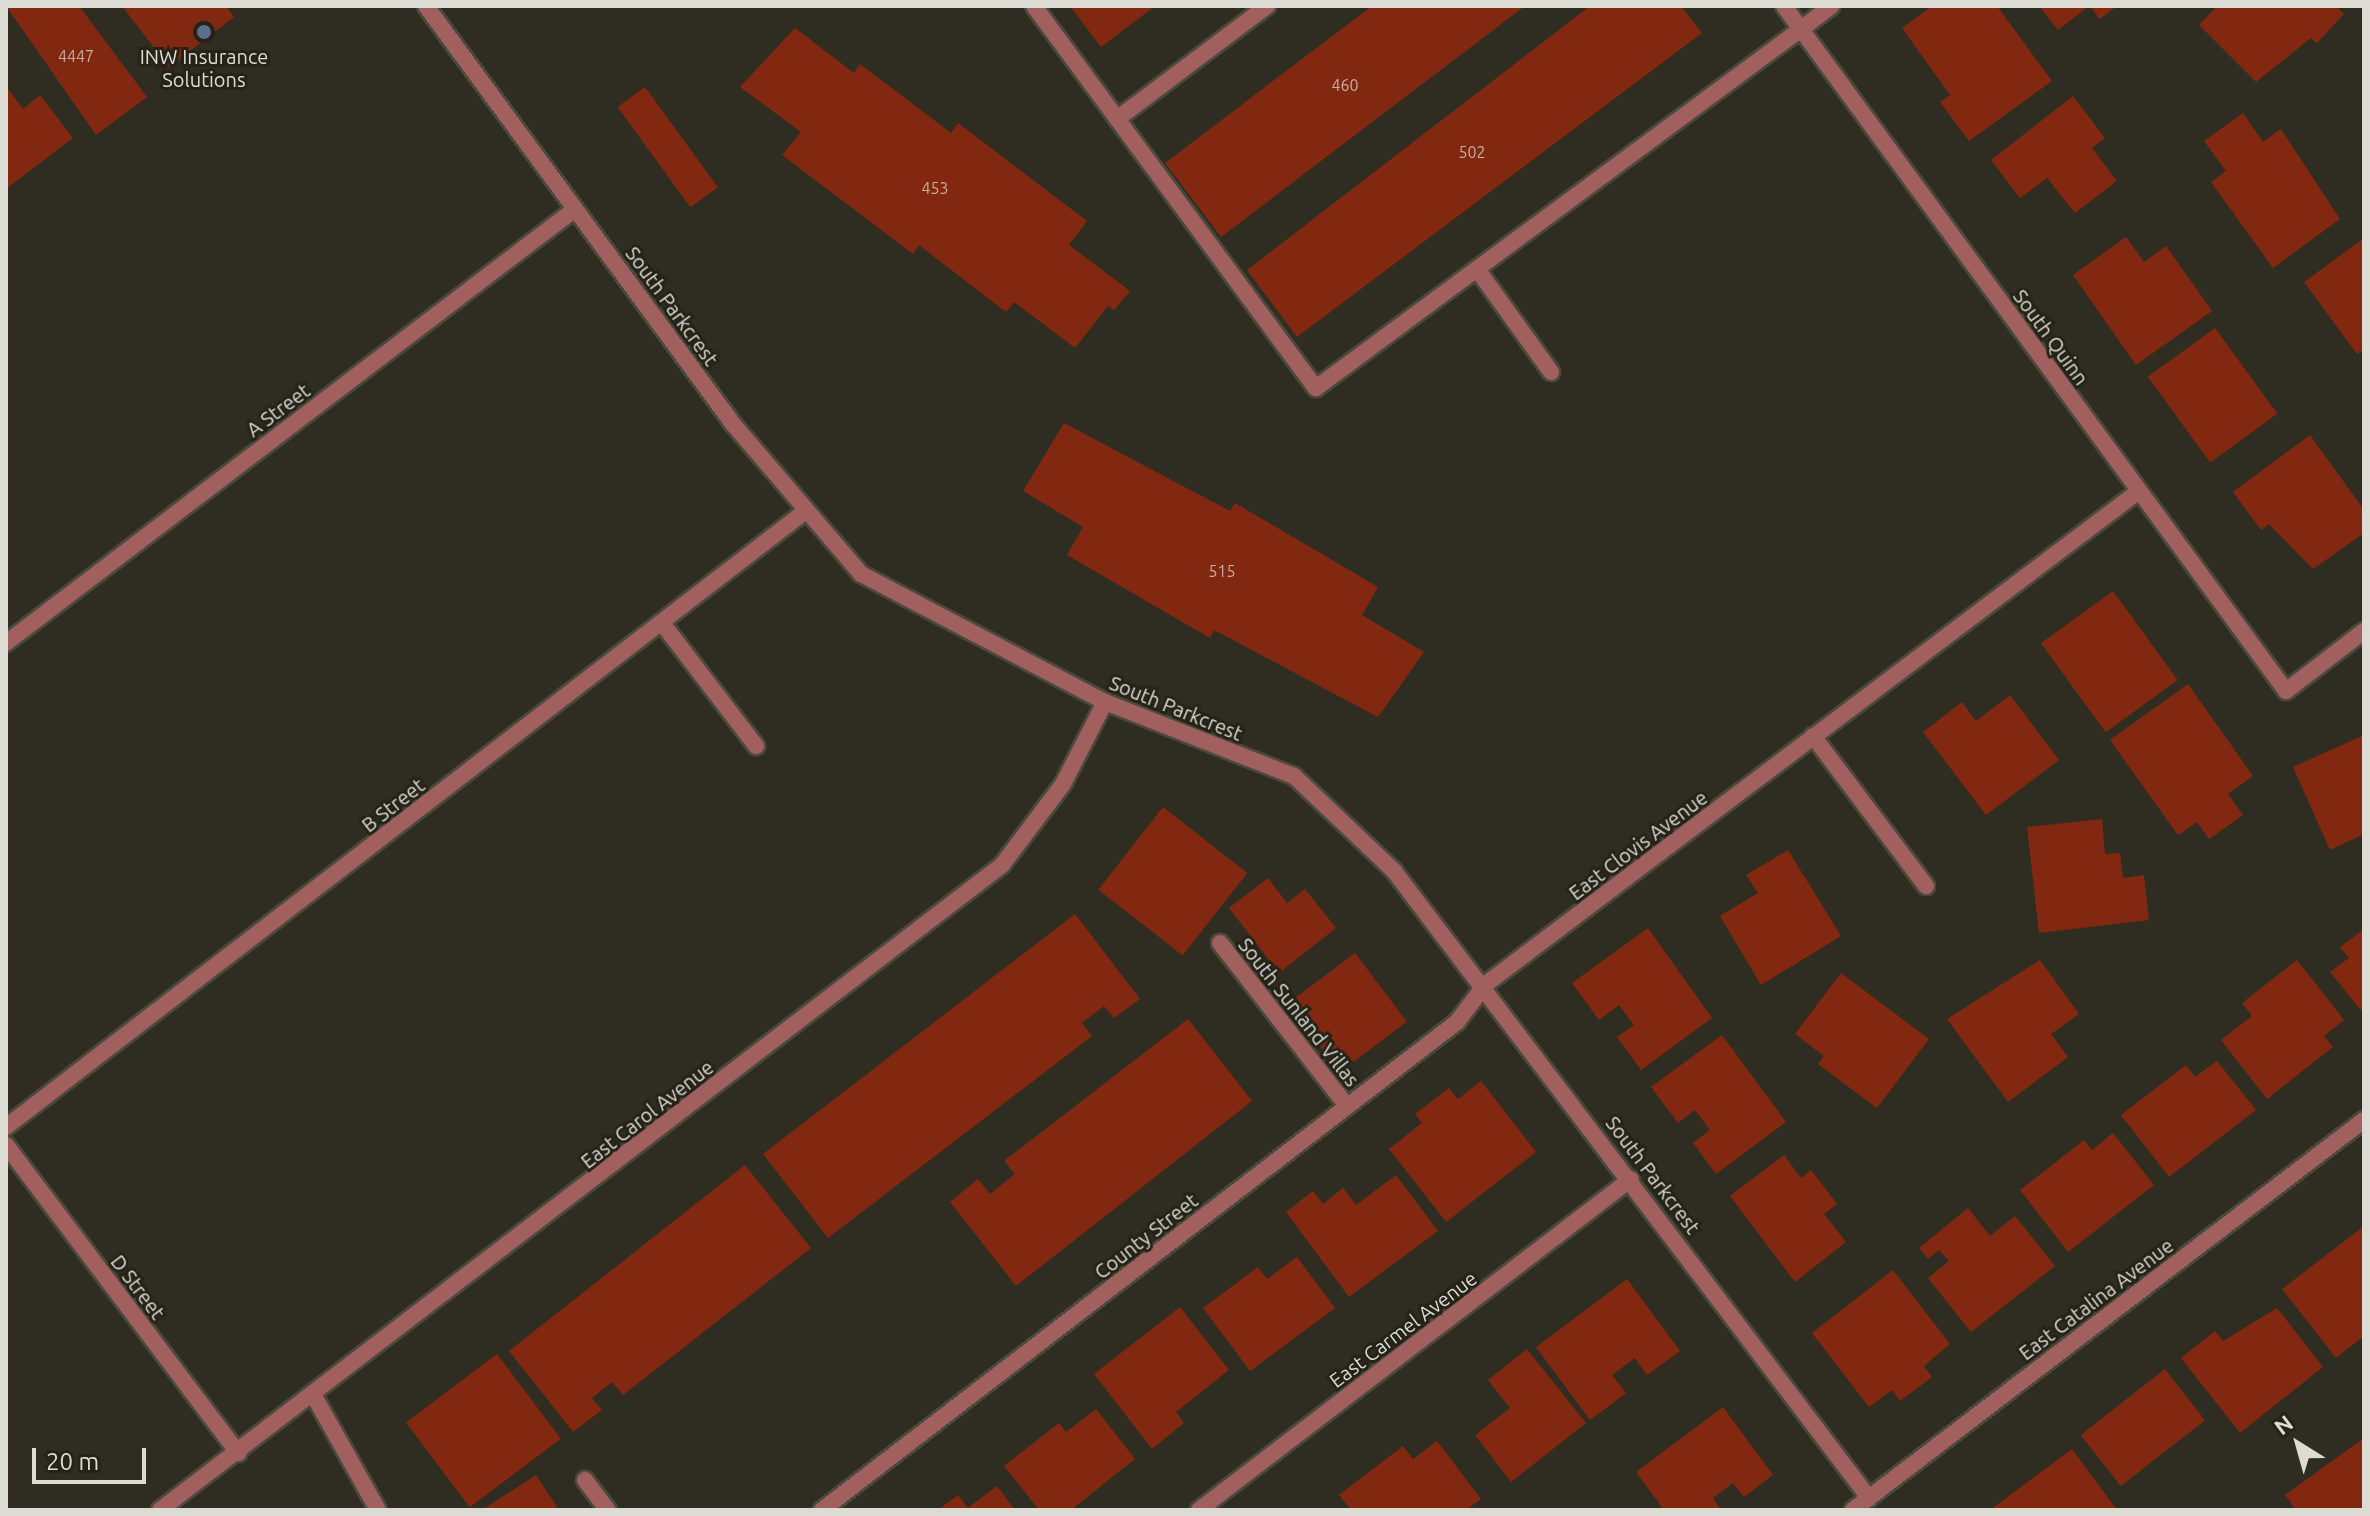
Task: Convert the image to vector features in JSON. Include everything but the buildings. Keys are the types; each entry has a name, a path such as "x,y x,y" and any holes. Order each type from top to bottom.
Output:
{"street":[{"name":"South Parkcrest","path":"426,6 803,513 861,574 1105,702 1294,776 1394,871 1486,984 1869,1498"},
{"path":"1034,6 1316,388 1831,6"},
{"path":"1117,119 1267,6"},
{"name":"South Quinn","path":"1784,6 2286,691 2364,631"},
{"name":"A Street","path":"6,643 575,209"},
{"path":"1477,269 1551,372"},
{"name":"East Clovis Avenue","path":"1486,984 2139,491"},
{"name":"B Street","path":"6,1127 803,513"},
{"path":"662,623 756,746"},
{"name":"East Carol Avenue","path":"160,1510 314,1396 1002,865 1063,784 1105,702"},
{"path":"1813,736 1926,886"},
{"name":"South Sunland Villas","path":"1220,943 1347,1106"},
{"name":"County Street","path":"822,1510 1457,1022 1486,984"},
{"name":"East Catalina Avenue","path":"1853,1510 2364,1120"},
{"name":"D Street","path":"6,1145 238,1453"},
{"name":"East Carmel Avenue","path":"1199,1510 1631,1179"},
{"path":"314,1396 378,1510"},
{"path":"585,1480 608,1510"}],"place":[{"name":"INW Insurance Solutions","path":"204,32"}]}
